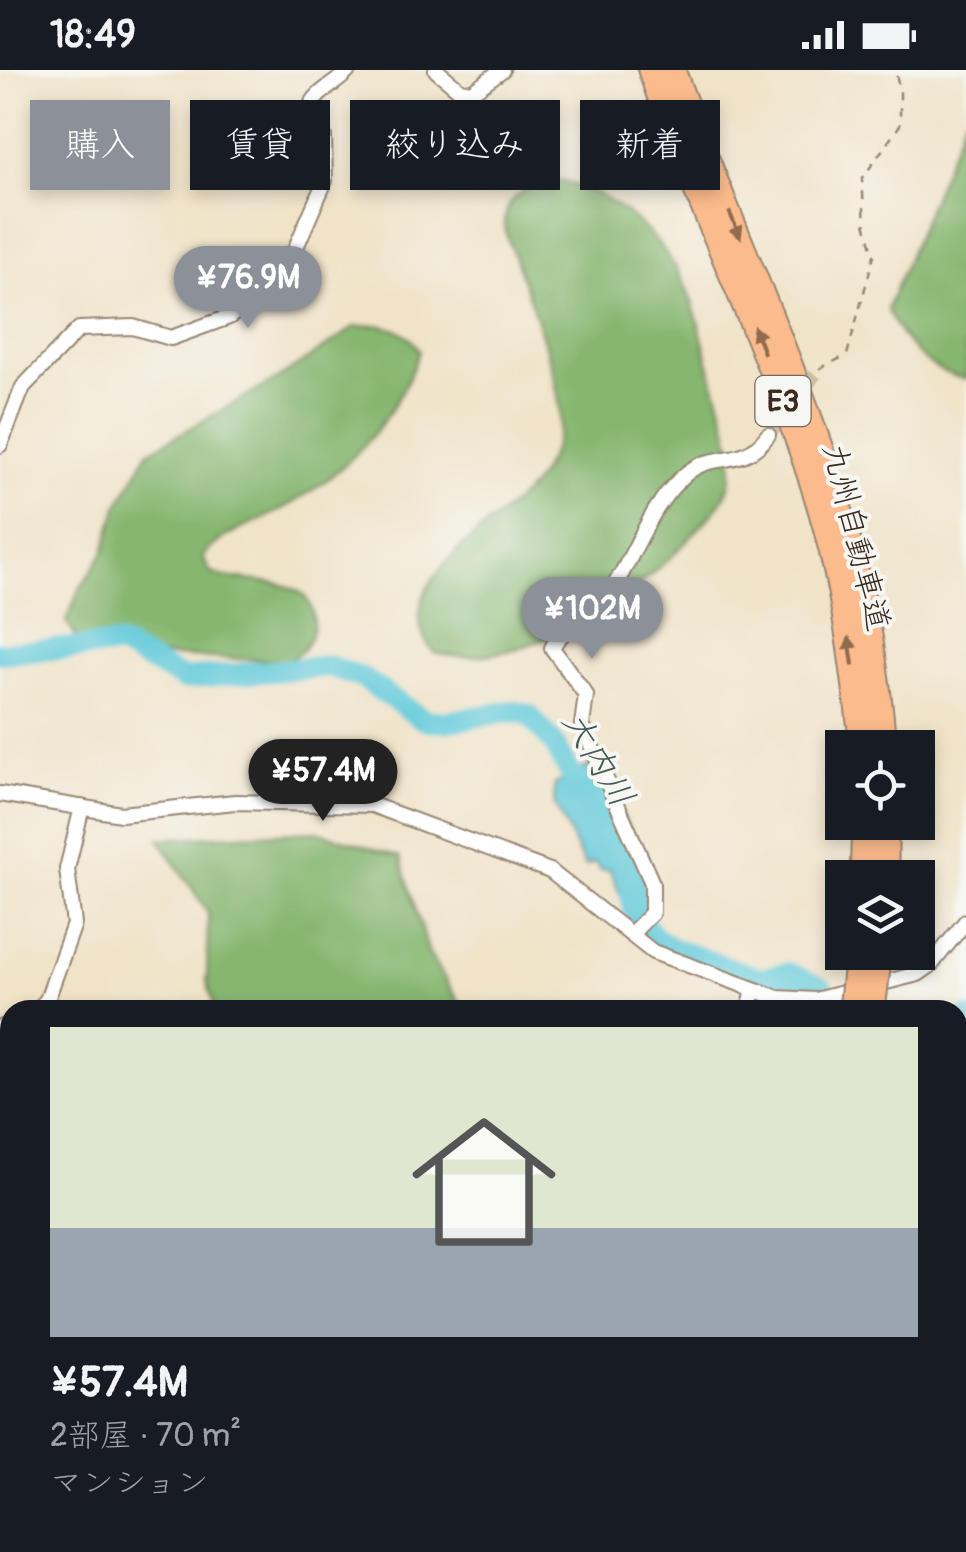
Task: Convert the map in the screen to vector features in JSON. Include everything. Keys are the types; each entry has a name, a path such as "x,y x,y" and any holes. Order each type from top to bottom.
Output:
{"highway":[{"name":"九州自動車道","path":"651,70 796,433 822,511 849,633 861,730"},
{"name":"九州自動車道","path":"672,70 815,424 836,490 869,632 881,730"},
{"path":"853,1000 856,970"},
{"path":"873,1000 877,970"}],"street":[{"path":"0,445 23,387 79,329 123,326 172,338 229,317 262,294 293,254 325,181 324,137 312,105 349,70"},
{"path":"436,70 466,92 478,90 502,70"},
{"path":"631,934 652,912 652,883 582,726 586,696 552,648 559,635 597,609 673,486 691,469 756,452 768,436"},
{"path":"0,794 121,814 235,802 372,805 550,871 675,963 786,1000"},
{"path":"47,1000 74,924 67,869 82,808"},
{"path":"827,1000 918,974 932,965 966,921"},
{"path":"752,1000 754,990"}],"path":[{"path":"818,369 847,356 874,255 865,224 862,178 900,125 895,70"}],"green space":[{"path":"966,116 966,379 928,363 908,344 887,309"},
{"path":"560,182 569,183 609,201 660,245 693,305 726,420 732,461 729,486 716,509 675,554 614,602 579,623 505,651 469,656 434,653 421,629 421,606 430,584 446,562 532,486 559,432 553,372 504,222 516,197 525,190 560,190"},
{"path":"377,325 402,332 419,351 382,423 326,480 280,510 227,536 203,558 211,573 276,584 303,595 311,607 313,624 309,642 302,651 287,661 95,653 81,645 66,621 80,589 104,552 118,506 148,452 279,378 355,327"},
{"path":"317,831 400,857 429,954 458,1000 212,1000 207,981 208,912 159,839"}],"water":[{"path":"588,766 610,793 630,831 649,907 629,914 609,869 601,870 595,862 585,866 554,803 555,784"}],"waterway":[{"name":"大内川","path":"0,653 119,645 183,679 329,666 362,678 424,720 445,722 512,711 529,715 554,744 586,803"},
{"name":"大内川","path":"629,884 633,909 653,936 671,948 760,979 788,973 822,988 828,1000"}],"tunnel":[{"path":"768,435 819,369"}]}
